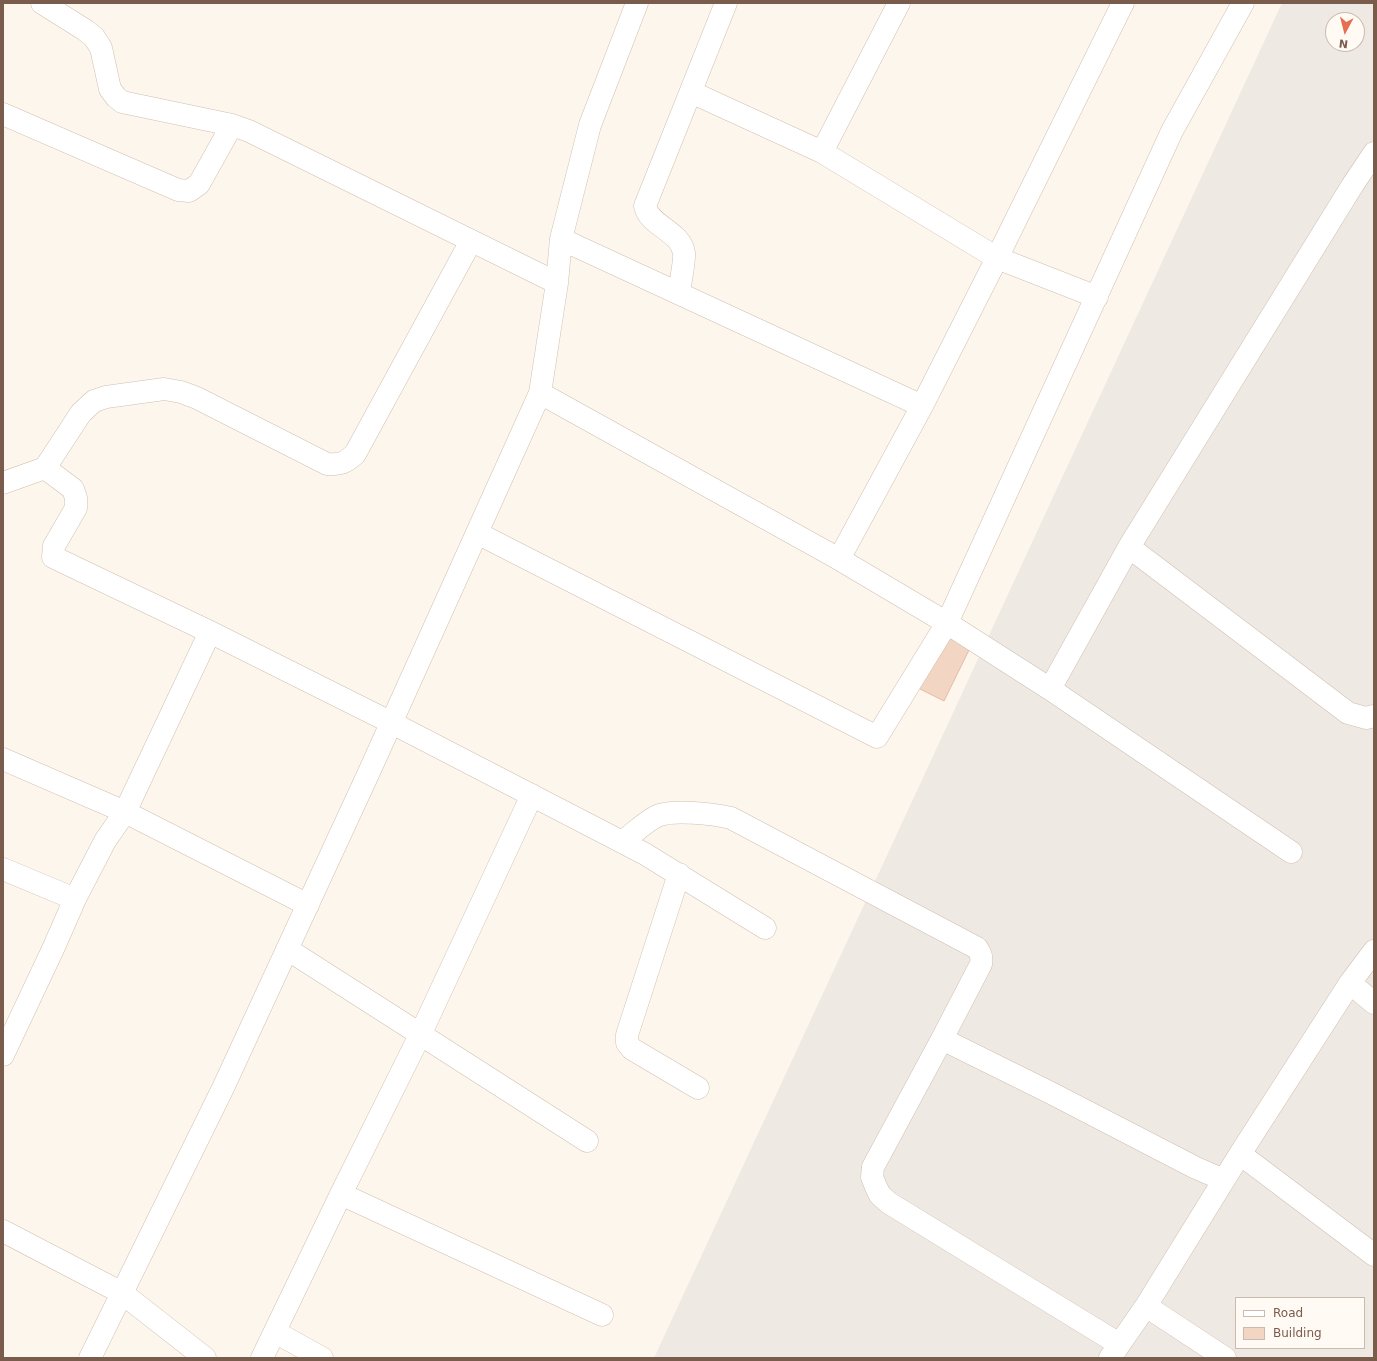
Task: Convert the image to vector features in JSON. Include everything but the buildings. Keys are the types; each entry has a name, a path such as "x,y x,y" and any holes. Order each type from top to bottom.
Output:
{"street":[{"path":"42,3 94,37 101,48 110,89 122,102 232,125 249,131 557,283"},
{"path":"90,1358 223,1088 288,949 392,723 540,393 557,283 562,239 590,124 637,3"},
{"path":"679,293 684,252 675,237 646,214 645,206 726,3"},
{"path":"822,152 899,3"},
{"path":"839,559 922,406 1123,3"},
{"path":"477,533 877,737 947,622 1172,131 1243,3"},
{"path":"691,92 822,152 997,258 1097,296"},
{"path":"3,114 178,190 189,191 198,184 232,125"},
{"path":"1050,689 1129,546 1374,153"},
{"path":"562,239 922,406"},
{"path":"3,482 45,468 82,413 94,401 106,397 164,389 182,392 197,398 326,464 338,465 348,460 355,454 471,241"},
{"path":"540,393 839,559 947,622 1050,689 1291,852"},
{"path":"45,468 73,489 76,498 76,508 54,546 53,557 210,632 532,795 622,842 679,874 765,928"},
{"path":"1129,546 1348,713 1366,718 1374,716"},
{"path":"3,1055 54,949 75,899 105,842 125,812 210,632"},
{"path":"3,759 125,812 308,905"},
{"path":"262,1358 421,1033 532,795"},
{"path":"622,842 657,816 665,813 674,812 731,818 977,948 981,953 982,958 980,964 942,1039 873,1166 872,1177 880,1195 888,1203 1115,1351 1146,1306 1240,1154 1350,983 1374,951"},
{"path":"3,869 75,899"},
{"path":"679,874 627,1035 628,1042 632,1049 698,1088"},
{"path":"288,949 587,1141"},
{"path":"1350,983 1374,1003"},
{"path":"942,1039 1051,1093 1196,1168 1224,1180"},
{"path":"1240,1154 1374,1255"},
{"path":"341,1194 602,1315"},
{"path":"3,1231 122,1293 205,1358"},
{"path":"1146,1306 1225,1358"},
{"path":"275,1332 322,1358"}],"shaded area":[{"path":"1282,3 1374,3 1374,1358 654,1358"}]}
